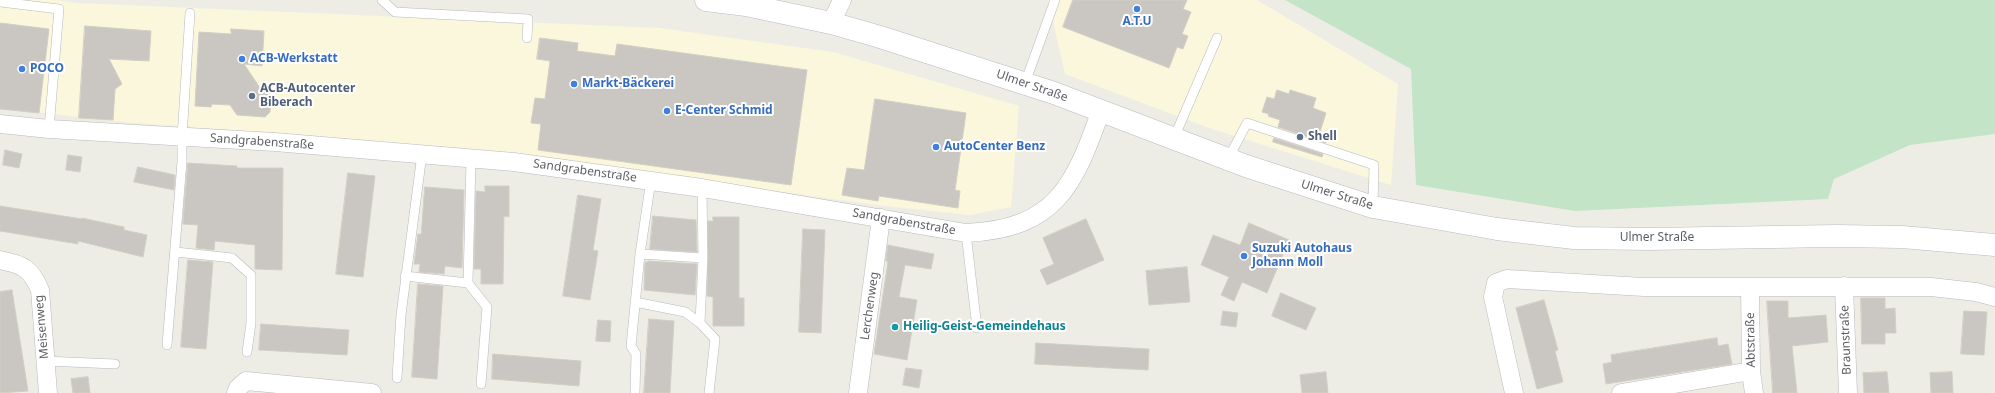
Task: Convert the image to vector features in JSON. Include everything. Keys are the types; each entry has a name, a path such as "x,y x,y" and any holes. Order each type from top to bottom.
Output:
{"main road":[{"name":"Ulmer Straße","path":"706,0 746,5 831,23 877,36 1025,83 1101,110 1228,159 1373,207 1497,229 1574,238 1648,239 1887,236 1995,245"}],"street":[{"path":"831,23 842,0"},
{"name":"Sandgrabenstraße","path":"0,124 48,129 275,142 514,162 702,188 966,233 987,232 1010,228 1034,217 1052,204 1076,174 1101,110"},
{"name":"Lerchenweg","path":"858,393 881,218"},
{"name":"Meisenweg","path":"0,260 24,266 34,277 40,290 48,393"},
{"path":"1514,393 1492,297 1496,283 1507,279 1644,287 1931,287 1976,292 1995,297"},
{"name":"Braunstraße","path":"1844,286 1848,393"},
{"name":"Abtstraße","path":"1750,287 1751,371 1754,393"},
{"path":"1621,393 1751,371"},
{"path":"237,390 246,381 372,393"}],"lane":[{"path":"382,0 394,12 528,19 527,38"},
{"path":"1025,83 1055,0"},
{"path":"0,2 59,9 48,129"},
{"path":"167,345 176,252 190,13"},
{"path":"1174,138 1218,38"},
{"path":"1228,159 1247,124 1359,160 1374,165 1373,207"},
{"path":"397,378 405,276 422,154"},
{"path":"471,159 468,283 487,307 481,384"},
{"path":"635,393 636,354 631,346 640,254 651,180"},
{"path":"700,323 703,258 702,188"},
{"path":"966,233 977,328"},
{"path":"176,252 232,258 251,275 251,323 247,352"},
{"path":"640,254 703,258"},
{"path":"405,276 468,283"},
{"path":"635,302 685,312 700,323 715,339 709,393"},
{"path":"45,361 115,364"}],"shaded area":[{"path":"0,0 57,0 77,3 659,28 833,52 1019,106 1011,207 970,215 877,205 505,154 291,134 133,123 0,108"},
{"path":"1048,0 1257,0 1398,84 1391,185 1209,128 1065,74"}],"green space":[{"path":"1285,0 1995,0 1995,134 1910,145 1834,179 1828,199 1575,211 1416,185 1411,69"}],"building":[{"path":"1073,0 1187,0 1183,9 1191,12 1182,34 1188,36 1183,49 1177,47 1169,68 1063,27"},
{"name":"POCO","path":"0,23 49,29 39,113 0,109"},
{"path":"85,26 151,31 149,61 109,59 122,84 115,89 113,120 79,118"},
{"path":"231,29 264,31 262,66 244,64 262,91 271,92 270,112 265,117 237,115 230,105 212,104 211,107 195,106 199,32 231,34"},
{"name":"E-Center Schmid","path":"540,38 578,43 577,51 615,56 617,44 807,70 791,185 538,150 541,124 531,123 535,98 545,99 550,61 537,59"},
{"path":"1277,90 1289,94 1290,90 1316,98 1313,108 1326,113 1319,135 1328,138 1326,143 1278,127 1280,120 1268,116 1269,114 1262,112 1267,97 1274,99"},
{"path":"875,99 966,113 955,190 960,191 958,208 879,196 878,201 842,195 847,168 864,170"},
{"path":"1274,138 1323,154 1322,157 1273,142"},
{"path":"5,150 22,154 19,168 3,165"},
{"path":"68,155 82,157 80,172 66,170"},
{"path":"188,163 237,166 237,168 283,168 282,270 255,269 255,245 215,241 214,250 196,248 198,225 183,224"},
{"path":"138,167 175,175 174,190 134,182"},
{"path":"348,173 375,176 363,277 336,274"},
{"path":"485,186 509,186 509,217 504,216 503,284 481,284 481,269 474,269 476,191 485,192"},
{"path":"425,187 464,190 462,268 445,266 444,274 419,272 420,264 414,264 418,234 421,234"},
{"path":"578,195 601,199 593,250 598,251 590,300 563,296"},
{"path":"0,206 82,218 124,227 124,230 147,235 143,257 78,241 78,244 0,231"},
{"path":"653,216 696,220 697,252 650,249"},
{"path":"713,217 739,217 739,298 744,298 744,326 713,326 713,297 707,296 708,221 713,221"},
{"path":"1086,219 1104,260 1047,285 1040,270 1054,264 1043,238"},
{"path":"1249,223 1289,240 1267,293 1242,282 1234,301 1221,295 1229,277 1201,265 1213,235 1240,245"},
{"path":"803,229 825,230 821,333 799,332"},
{"name":"Heilig-Geist-Gemeindehaus","path":"888,245 934,254 931,269 905,265 899,297 917,300 907,360 874,354 888,262 886,261"},
{"path":"188,260 213,262 206,349 181,347"},
{"path":"645,262 697,264 695,295 644,290"},
{"path":"1187,267 1190,302 1149,305 1146,271"},
{"path":"418,284 443,286 437,379 412,377"},
{"path":"12,290 28,391 0,393 0,292"},
{"path":"1281,293 1316,308 1306,330 1272,316"},
{"path":"1861,298 1885,298 1885,309 1895,308 1896,333 1885,333 1885,344 1862,344"},
{"path":"1544,300 1558,350 1555,351 1563,382 1537,389 1516,308"},
{"path":"1767,301 1788,301 1788,318 1826,315 1828,342 1792,346 1797,393 1773,393"},
{"path":"1223,311 1238,313 1236,327 1221,325"},
{"path":"1964,311 1987,312 1984,355 1961,354"},
{"path":"649,319 674,321 670,393 644,393"},
{"path":"598,320 611,321 610,342 596,341"},
{"path":"261,324 349,330 347,355 259,350"},
{"path":"1717,338 1718,346 1728,344 1732,364 1606,384 1603,364 1612,362 1611,355"},
{"path":"1036,343 1149,349 1148,370 1035,364"},
{"path":"493,354 581,361 579,386 492,379"},
{"path":"906,368 922,370 919,388 903,385"},
{"path":"1326,372 1328,393 1302,393 1300,375"},
{"path":"1887,372 1889,393 1864,393 1863,373"},
{"path":"1952,372 1953,393 1931,393 1930,373"},
{"path":"88,377 90,393 73,393 71,379"}],"place":[{"name":"A.T.U","path":"1137,9"},
{"name":"ACB-Werkstatt","path":"242,59"},
{"name":"POCO","path":"22,69"},
{"name":"Markt-Bäckerei","path":"574,84"},
{"name":"ACB-Autocenter Biberach","path":"252,96"},
{"name":"E-Center Schmid","path":"667,111"},
{"name":"Shell","path":"1300,137"},
{"name":"AutoCenter Benz","path":"936,147"},
{"name":"Suzuki Autohaus Johann Moll","path":"1244,256"},
{"name":"Heilig-Geist-Gemeindehaus","path":"895,327"}]}
